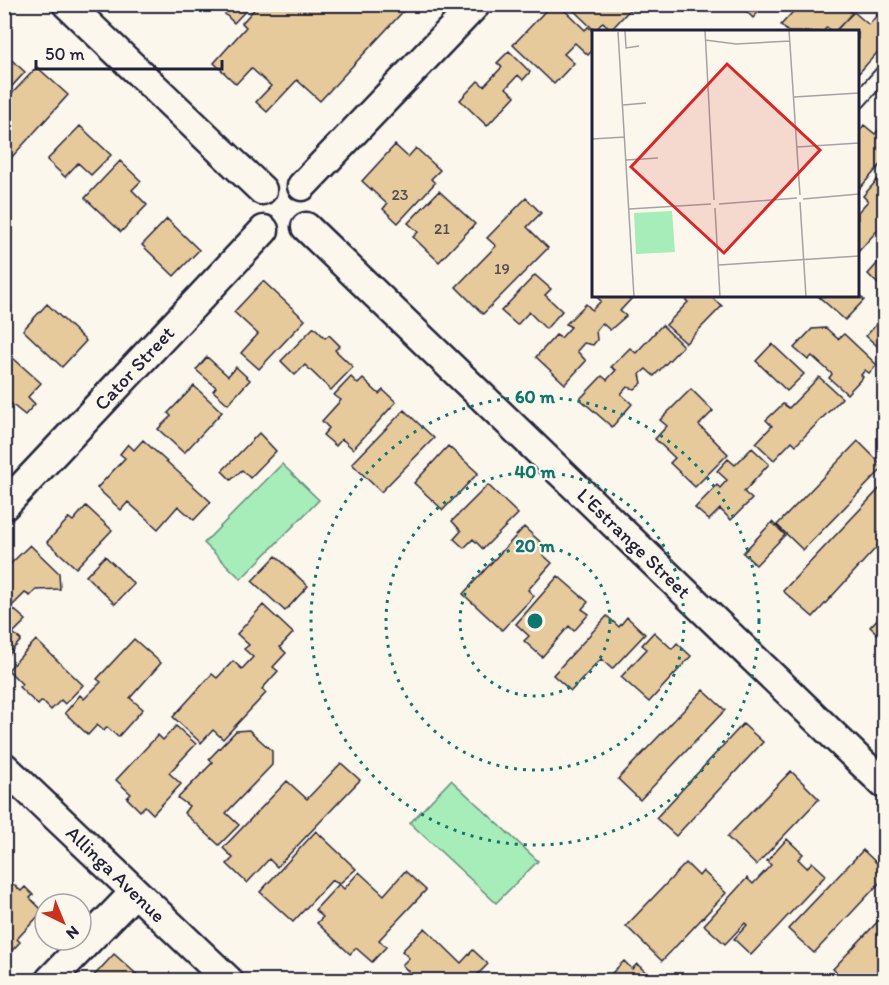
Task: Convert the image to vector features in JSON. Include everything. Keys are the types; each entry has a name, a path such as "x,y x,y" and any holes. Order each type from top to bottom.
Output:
{"street":[{"path":"67,4 262,190"},
{"path":"302,186 476,4"},
{"path":"285,180 302,186 311,201 313,210 306,227 290,237 281,238 264,230 258,223 255,206 262,190 269,184 285,180"},
{"name":"L'Estrange Street","path":"306,227 885,784"},
{"name":"Cator Street","path":"4,506 264,230"},
{"name":"Allinga Avenue","path":"4,767 228,981"},
{"path":"50,981 135,892"}],"lane":[{"path":"859,100 885,72"}],"green space":[{"path":"282,464 319,500 241,579 204,543"},
{"path":"451,780 538,861 496,903 410,823"}],"building":[{"path":"215,4 252,4 234,23"},
{"path":"259,4 410,4 320,101 297,80 267,112 256,102 271,86 251,68 236,84 214,63 246,27 242,23"},
{"path":"552,4 558,4 585,30 588,27 592,30 592,51 588,55 575,43 564,54 574,63 554,84 513,45"},
{"path":"567,4 635,4 611,30 603,22 594,30"},
{"path":"739,4 766,4 753,18"},
{"path":"800,4 844,4 852,13 837,30 830,30 827,27 825,30 786,30 781,25"},
{"path":"854,12 869,25 877,15 884,21 884,45 859,73 859,30 836,30"},
{"path":"509,51 530,72 523,80 518,75 506,88 515,96 487,126 460,100 478,81 484,86 502,67 497,63"},
{"path":"4,53 25,72 4,95"},
{"path":"37,67 68,95 11,158 4,152 4,102"},
{"path":"884,124 884,161 859,189 859,132 864,125 875,134"},
{"path":"80,126 111,155 91,175 78,163 65,177 47,160"},
{"path":"395,145 408,157 416,148 440,170 431,179 435,183 398,223 383,209 387,204 362,181"},
{"path":"120,161 141,181 132,190 147,205 121,232 85,198"},
{"path":"878,179 884,185 884,223 859,251 859,211 868,201 863,196"},
{"path":"439,191 475,224 439,262 413,237 418,232 408,223"},
{"path":"526,198 541,213 527,227 548,248 483,314 456,287 496,246 487,238"},
{"path":"167,219 199,250 174,276 142,245"},
{"path":"884,256 884,290 868,274"},
{"path":"535,275 551,289 545,295 562,311 546,329 529,312 517,325 501,311"},
{"path":"263,281 305,320 259,369 241,353 258,334 234,312"},
{"path":"859,295 864,300 845,320 819,297 859,297"},
{"path":"597,297 633,297 620,311 626,316 610,330 602,323 596,330 597,340 593,345 584,343 577,351 586,361 565,384 536,357 556,335 561,338 571,327 566,324 586,304 592,310 601,301"},
{"path":"682,297 711,297 722,306 686,343 666,325 688,302"},
{"path":"47,304 86,341 62,367 23,330"},
{"path":"884,316 884,352 866,336"},
{"path":"662,325 683,346 654,376 646,369 640,374 642,383 635,389 627,387 621,394 632,404 612,427 580,399 602,376 607,380 616,370 611,367 630,348 636,353"},
{"path":"314,327 325,338 329,335 340,346 335,350 353,367 331,390 305,365 295,375 281,361"},
{"path":"826,328 838,339 844,334 877,365 869,373 865,370 861,375 863,377 847,394 829,378 832,374 812,356 808,360 794,348 812,329"},
{"path":"772,344 804,374 787,391 756,361"},
{"path":"4,350 41,383 28,397 35,404 25,415 4,398"},
{"path":"207,357 228,376 236,367 250,380 228,404 213,391 216,387 196,370"},
{"path":"351,377 358,384 363,379 379,394 383,390 396,402 353,449 342,439 336,446 323,435 329,428 322,421 341,400 334,395"},
{"path":"819,377 842,398 796,445 792,441 774,460 756,443 772,426 766,420 783,404 789,408"},
{"path":"194,386 222,412 184,453 158,429 171,416 168,413"},
{"path":"691,389 713,411 699,425 728,454 695,487 670,463 675,458 655,439 667,426 660,420"},
{"path":"404,410 434,438 381,492 352,464"},
{"path":"259,433 276,451 250,478 242,470 231,480 222,471"},
{"path":"143,440 211,502 194,520 178,506 158,529 128,502 121,510 97,488 125,458 120,454 128,444 134,450"},
{"path":"858,441 884,467 803,550 777,525"},
{"path":"448,446 478,473 443,510 414,483"},
{"path":"752,448 769,464 744,492 752,499 731,520 720,509 709,520 695,508 717,485 720,488 727,480 717,471 728,459 735,465"},
{"path":"884,484 884,539 813,617 783,591"},
{"path":"488,485 518,514 483,549 473,539 464,548 454,539 461,531 452,521"},
{"path":"86,506 112,530 76,568 47,542 69,518 73,521"},
{"path":"772,522 785,535 756,565 743,553"},
{"path":"524,527 547,548 542,554 552,563 528,590 534,596 502,630 463,594"},
{"path":"30,545 59,573 60,589 36,590 30,596 25,593 12,606 4,598 4,577 7,574 4,570"},
{"path":"105,556 134,584 115,604 86,576"},
{"path":"276,556 308,586 285,611 252,581"},
{"path":"558,576 588,602 582,609 589,614 574,631 569,626 542,657 524,641 529,636 516,624"},
{"path":"4,601 26,620 13,633 21,640 7,656 4,654"},
{"path":"263,605 293,633 280,647 286,653 273,667 278,671 262,689 266,693 223,739 213,730 201,743 173,717 212,674 217,678 233,661 242,669 253,657 244,649 249,645 237,634"},
{"path":"884,612 884,640 870,627"},
{"path":"607,616 619,627 627,617 645,634 612,669 601,659 571,691 553,675"},
{"path":"654,632 672,649 677,643 691,656 649,702 621,677 647,649 642,645"},
{"path":"134,639 161,663 130,698 143,709 118,737 107,727 104,731 97,725 88,735 65,713 80,695 84,699 101,682 97,679"},
{"path":"36,640 83,685 65,704 61,700 51,710 42,701 38,705 19,687 22,684 8,670"},
{"path":"703,690 725,710 640,800 618,779"},
{"path":"743,724 763,742 676,836 656,818"},
{"path":"176,726 196,744 169,773 181,784 153,814 145,806 140,811 127,798 131,794 116,780 158,735 163,740"},
{"path":"249,730 272,751 272,765 226,813 239,825 219,845 184,813 189,806 178,798 213,762 209,759 236,731"},
{"path":"341,763 360,780 277,867 269,859 247,883 227,864 233,858 223,848 287,781 307,799"},
{"path":"791,771 819,799 756,865 727,837"},
{"path":"316,831 356,869 339,884 332,880 293,922 260,892"},
{"path":"787,839 803,854 798,859 807,868 812,862 826,875 751,955 734,939 747,925 745,923 725,944 704,925 747,878 753,884 771,865 767,861"},
{"path":"863,850 884,870 884,878 814,953 788,929"},
{"path":"686,863 699,876 703,871 726,893 662,961 626,926"},
{"path":"405,871 426,890 379,940 386,947 372,962 356,948 350,954 317,923 323,917 315,910 339,884 344,889 359,872 384,895"},
{"path":"8,880 21,891 25,887 33,895 30,898 33,901 33,922 17,939 20,942 6,957 4,955 4,884"},
{"path":"884,915 884,965 869,980 845,980 833,969"},
{"path":"425,928 461,963 473,950 488,964 472,980 411,980 414,977 402,965 409,958 402,951"},
{"path":"114,954 143,980 90,980"},
{"path":"624,961 632,969 637,964 654,980 605,980"}]}
